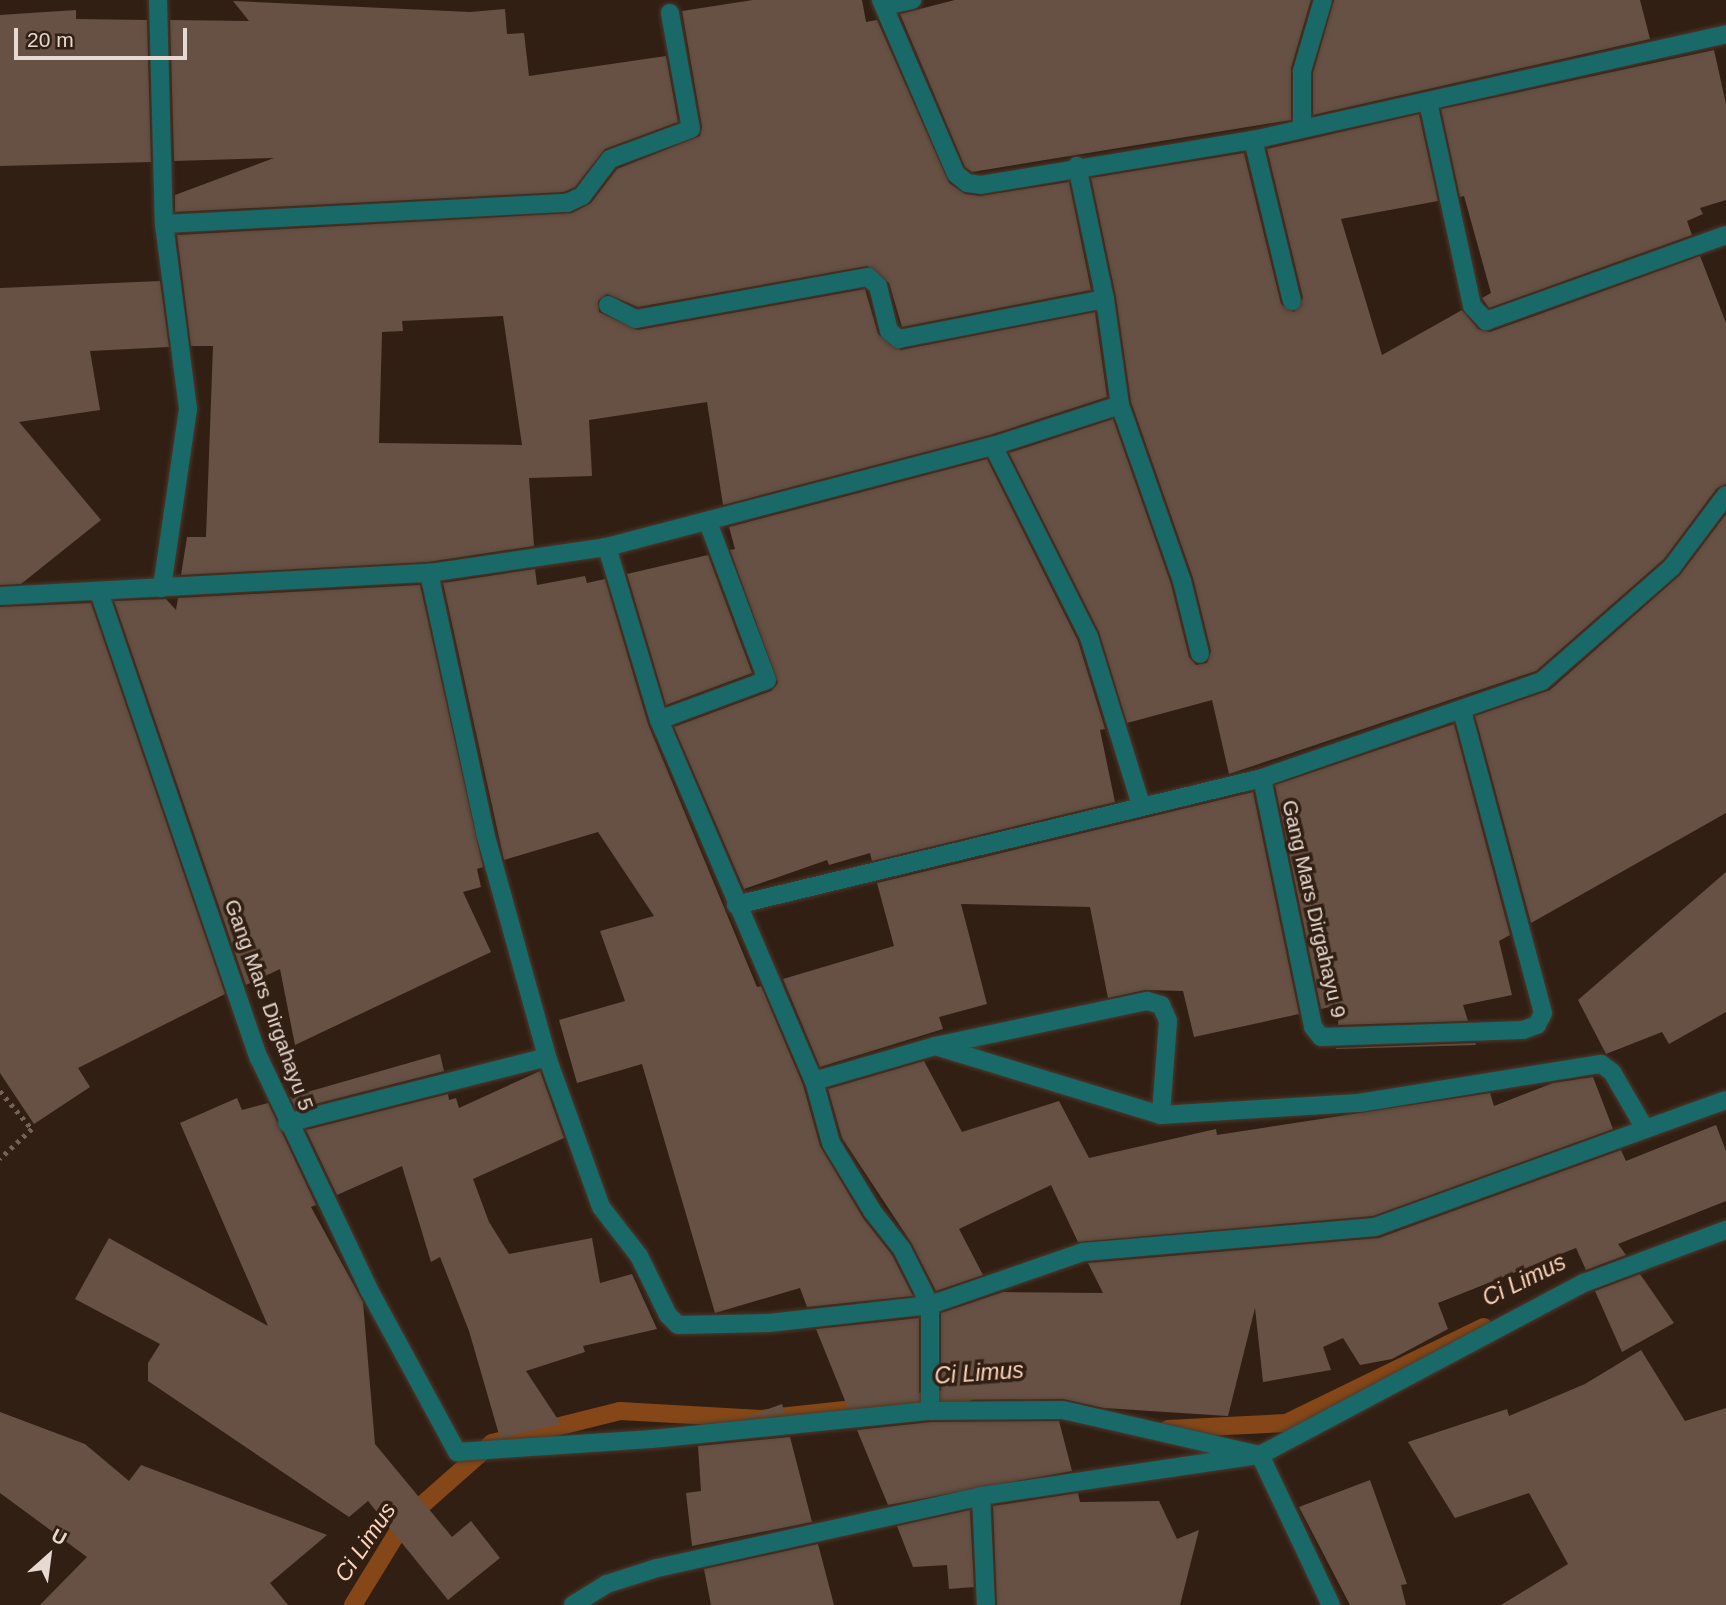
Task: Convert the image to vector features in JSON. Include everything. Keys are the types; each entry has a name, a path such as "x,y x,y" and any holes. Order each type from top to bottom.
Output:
{"street":[{"path":"158,0 164,224 188,409 162,588"},
{"path":"912,0 883,3 956,174 967,183 981,186 1077,166 1253,139 1725,38"},
{"path":"1302,128 1302,71 1323,0"},
{"path":"164,224 567,203 582,196 610,159 691,129 670,13"},
{"path":"1428,102 1472,306 1486,321 1726,235"},
{"path":"1253,139 1292,301"},
{"path":"1077,166 1105,299 1120,405 1182,580 1200,654"},
{"path":"608,305 636,319 868,277 878,286 888,331 899,339 1105,299"},
{"path":"0,596 429,573 607,547 993,446 1120,405"},
{"path":"993,446 1089,637 1141,804"},
{"path":"736,905 1141,804 1262,778 1542,681 1671,567 1726,495"},
{"path":"659,720 767,680 708,522"},
{"path":"607,547 659,720 736,905 814,1081 831,1143 902,1249 930,1305 930,1410 1063,1410 1260,1455"},
{"path":"429,573 485,833 547,1057 601,1207 639,1256 668,1315 678,1325 769,1323 930,1305 1083,1252 1375,1227 1726,1100"},
{"name":"Gang Mars Dirgahayu 5","path":"99,592 259,1058 286,1123 457,1452 652,1439 930,1410"},
{"name":"Gang Mars Dirgahayu 9","path":"1262,778 1313,1027 1321,1037 1335,1040 1522,1030 1537,1025 1543,1013 1462,710"},
{"path":"814,1081 935,1046 1147,1001 1161,1005 1168,1021 1161,1115"},
{"path":"935,1046 1161,1115 1359,1102 1601,1064 1612,1072 1645,1129"},
{"path":"286,1123 547,1057"},
{"path":"573,1605 607,1584 657,1569 981,1496 1260,1455 1584,1283 1726,1230"},
{"path":"1260,1455 1331,1605"},
{"path":"981,1496 986,1605"}],"path":[{"path":"0,1091 32,1129 0,1159"}],"building":[{"path":"753,0 862,0 866,22 877,20 949,183 965,194 980,196 1069,182 1091,290 902,327 889,283 867,266 638,307 607,294 598,301 599,312 638,330 865,289 878,334 901,350 1095,312 1107,397 990,435 723,505 707,402 589,420 592,476 529,478 534,546 428,562 181,575 187,537 206,537 213,346 191,346 177,235 572,213 591,203 617,169 700,136 702,127 682,11","holes":["503,316 522,445 379,443 382,332 403,331 402,321"]},
{"path":"955,0 1311,0 1291,68 1291,120 972,172 965,167 900,14"},
{"path":"1334,0 1640,0 1650,39 1313,115 1313,73"},
{"path":"233,1 470,12 505,9 507,34 524,33 529,76 666,56 678,122 605,149 575,187 564,192 175,212 175,195 274,158 174,161 170,20 249,21"},
{"path":"76,10 76,19 147,20 151,162 0,166 0,15"},
{"path":"1714,50 1726,104 1726,200 1700,208 1703,214 1687,221 1692,235 1489,308 1482,298 1491,293 1464,196 1460,197 1441,109"},
{"path":"1419,114 1438,201 1341,219 1382,355 1462,310 1478,329 1490,332 1700,256 1726,323 1726,484 1717,488 1664,559 1536,671 1229,774 1212,700 1127,723 1099,632 1009,453 1113,419 1171,584 1189,657 1196,665 1207,663 1211,651 1193,578 1131,402 1116,297 1091,178 1244,153 1281,304 1294,312 1303,298 1267,149"},
{"path":"160,281 169,347 90,351 100,410 19,422 101,520 21,584 0,585 0,288"},
{"path":"987,459 1078,641 1105,729 1100,730 1115,802 872,861 870,853 829,865 827,860 744,889 674,727 771,691 778,683 730,550 735,549 729,527"},
{"path":"1726,514 1726,813 1531,923 1475,716 1550,690 1680,575"},
{"path":"708,555 752,673 666,705 627,574"},
{"path":"535,569 537,585 585,576 587,583 605,579 648,724 757,987 761,986 803,1085 820,1146 863,1218 892,1255 913,1296 807,1307 800,1288 715,1313 642,1064 577,1083 559,1020 625,1001 600,931 654,916 598,832 504,860 443,583"},
{"path":"420,585 483,867 477,869 481,887 463,892 491,952 295,1045 280,969 246,985 114,601 166,599 176,610 178,598"},
{"path":"91,603 225,994 78,1068 90,1087 34,1124 0,1073 0,607"},
{"path":"1454,724 1510,935 1499,941 1512,995 1463,1005 1468,1021 1338,1025 1339,1005 1321,1009 1275,785"},
{"path":"1253,792 1299,1014 1194,1037 1183,991 1145,990 1108,998 1090,907 961,904 987,1004 939,1017 943,1029 820,1067 783,979 894,946 877,883"},
{"path":"1726,872 1726,1012 1669,1044 1662,1032 1606,1054 1578,1000"},
{"path":"1476,1045 1336,1049 1336,1048"},
{"path":"440,1054 444,1071 296,1109 290,1097"},
{"path":"924,1061 962,1132 1059,1101 1089,1158 1216,1129 1217,1135 1490,1093 1494,1106 1553,1083 1593,1077 1613,1129 1373,1216 1078,1242 1051,1185 959,1229 983,1275 936,1291 912,1244 842,1138 828,1089"},
{"path":"540,1071 564,1138 473,1179 489,1222 509,1254 592,1238 600,1283 632,1274 657,1329 583,1346 585,1352 526,1371 561,1424 500,1438 469,1331 440,1257 431,1262 402,1166 337,1195 306,1130 448,1094 449,1100 456,1098 459,1108"},
{"path":"237,1098 242,1110 268,1103 316,1205 311,1207 363,1302 375,1444 452,1537 471,1521 500,1558 448,1600 368,1501 349,1517 148,1381 148,1363 160,1344 75,1299 109,1238 268,1326 180,1123"},
{"path":"1716,1125 1726,1151 1726,1201 1618,1244 1626,1255 1586,1270 1576,1248 1438,1303 1448,1329 1392,1359 1360,1365 1343,1338 1323,1347 1331,1370 1263,1382 1255,1308 1228,1416 1104,1408 1063,1399 941,1400 941,1313 1003,1292 1103,1293 1088,1263 1379,1238 1621,1150 1626,1161"},
{"path":"1640,1274 1674,1323 1622,1352 1595,1291"},
{"path":"919,1318 919,1401 848,1408 816,1329"},
{"path":"1641,1350 1685,1421 1726,1408 1726,1605 1501,1605 1568,1564 1529,1493 1455,1518 1408,1442 1507,1409 1509,1416 1585,1384"},
{"path":"782,1404 785,1414 744,1418"},
{"path":"0,1412 85,1444 129,1481 141,1465 327,1535 270,1583 288,1605 40,1605 87,1557 0,1493"},
{"path":"1059,1421 1072,1471 888,1505 857,1430 931,1422"},
{"path":"790,1437 812,1522 692,1546 686,1493 701,1491 698,1446"},
{"path":"1370,1480 1407,1584 1401,1585 1406,1605 1350,1605 1299,1507"},
{"path":"1078,1493 1080,1502 1159,1501 1177,1539 1199,1530 1180,1605 997,1605 993,1506"},
{"path":"970,1510 974,1587 949,1589 947,1565 913,1567 897,1526"},
{"path":"818,1544 834,1605 711,1605 704,1569"}],"waterway":[{"name":"Ci Limus","path":"1168,1429 1286,1423 1484,1327"},
{"name":"Ci Limus","path":"353,1605 405,1520 492,1443 620,1411 761,1419 963,1397"}]}
